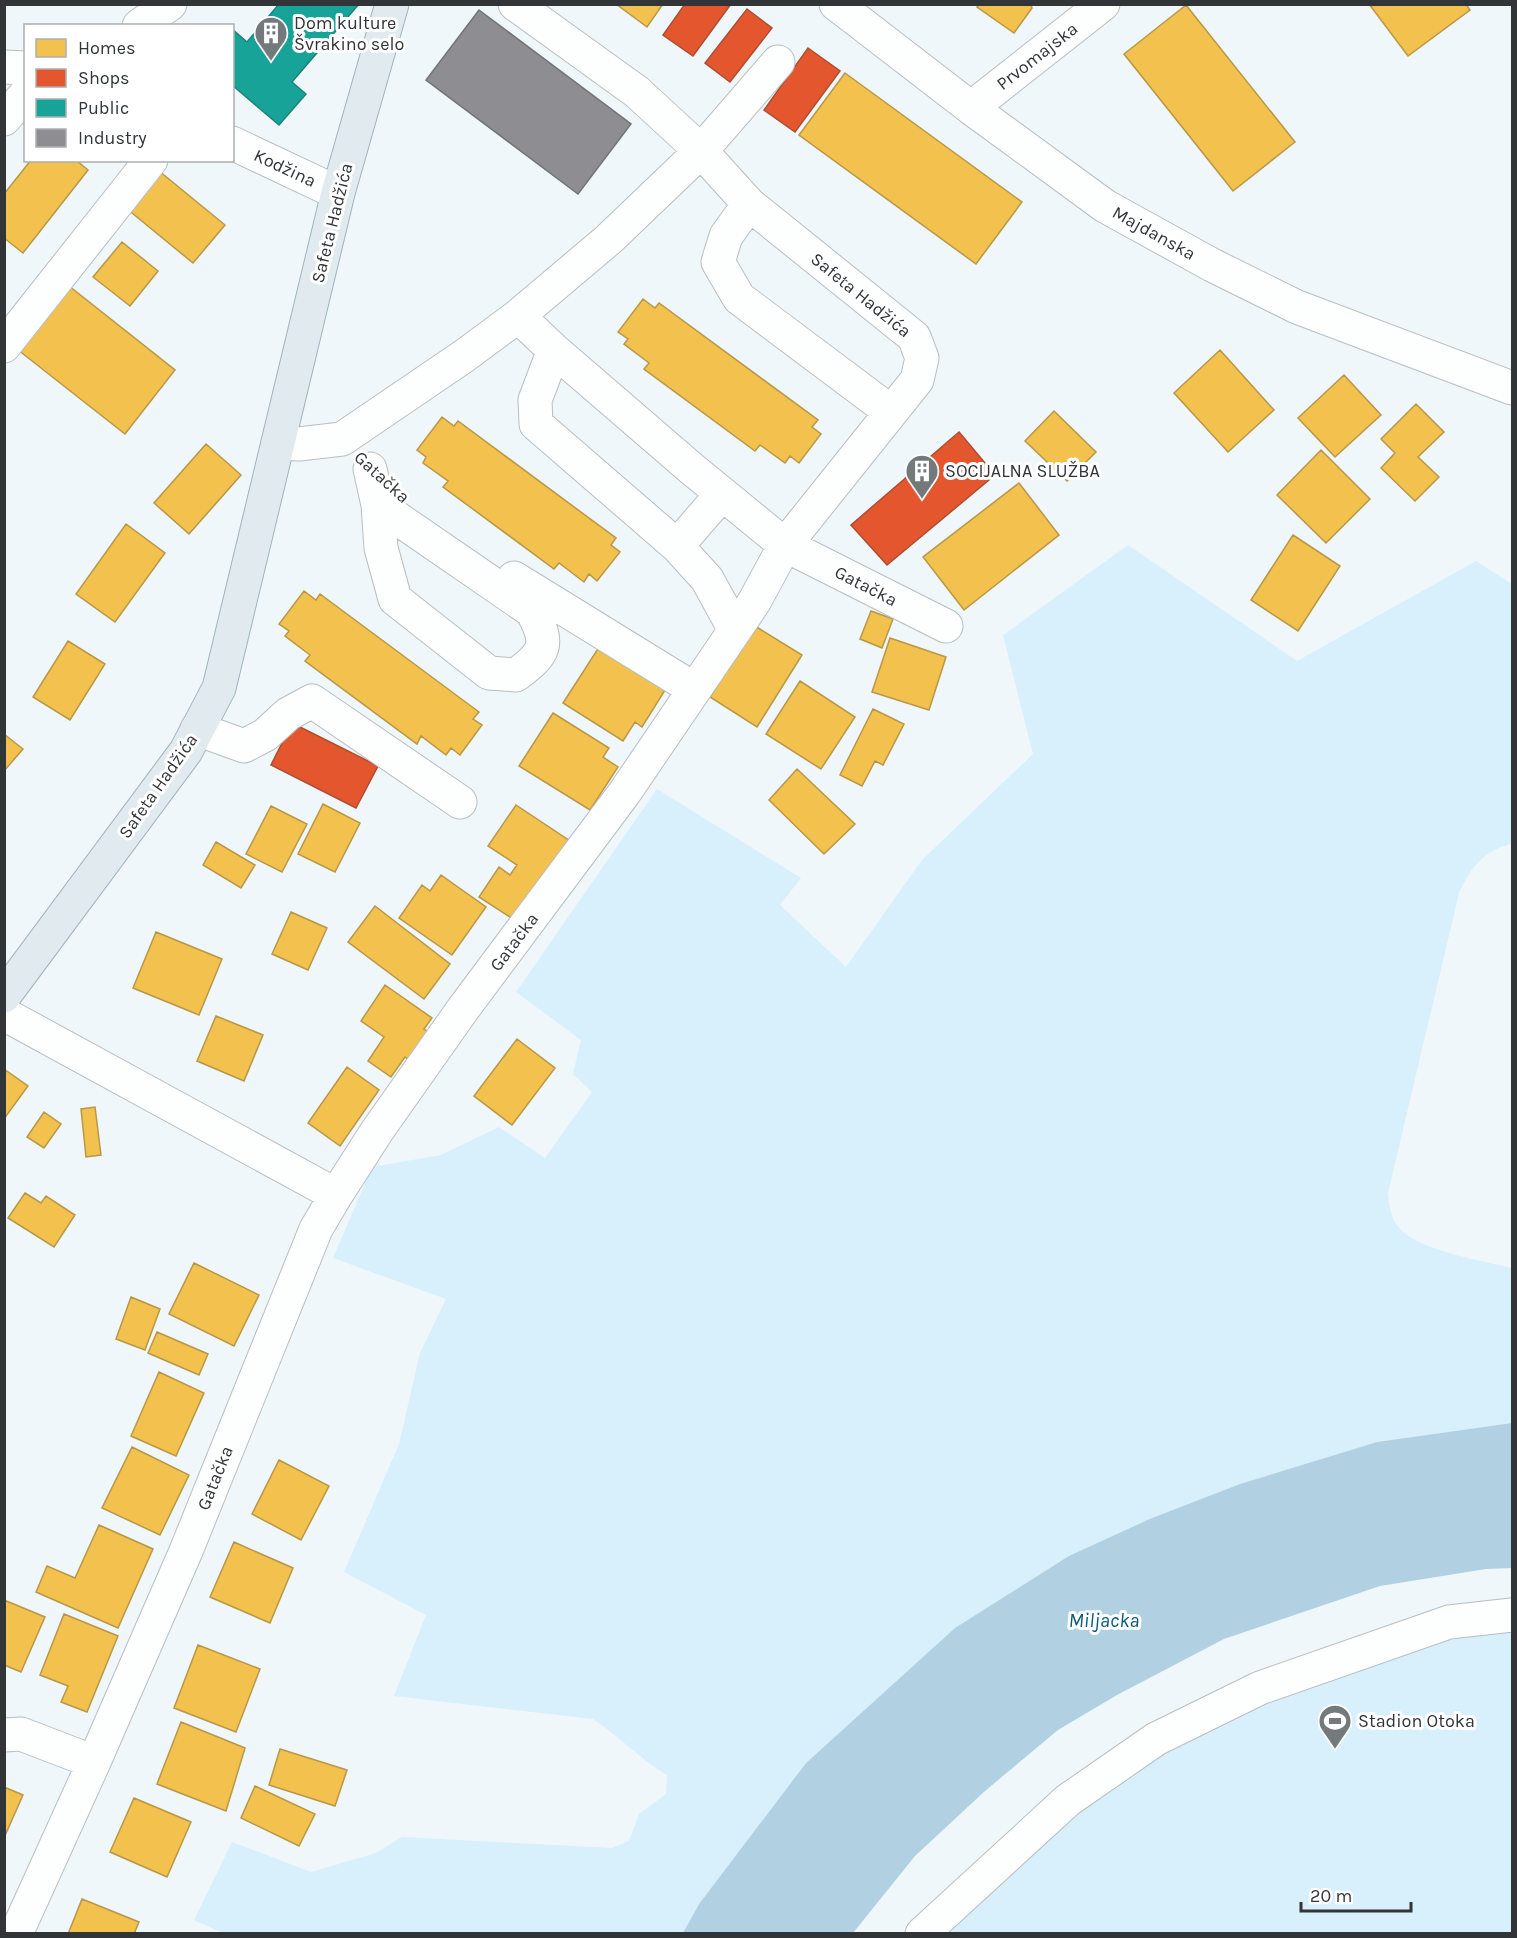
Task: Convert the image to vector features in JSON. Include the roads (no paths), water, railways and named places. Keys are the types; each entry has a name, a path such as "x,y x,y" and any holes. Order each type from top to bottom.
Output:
{"main road":[{"name":"Safeta Hadžića","path":"4,996 186,751 219,688 338,193 392,4"}],"street":[{"path":"142,24 170,4"},
{"name":"Safeta Hadžića","path":"515,4 637,92 701,152 749,204 914,337 922,358 917,380 786,545"},
{"name":"Majdanska","path":"836,4 971,108 1105,206 1212,265 1297,307 1512,388"},
{"name":"Prvomajska","path":"971,108 1073,15 1103,4"},
{"path":"278,442 298,444 342,439 464,356 518,316 609,239 701,152 778,62"},
{"path":"4,67 24,68"},
{"path":"4,119 24,96"},
{"name":"Kodžina","path":"234,144 338,193"},
{"path":"4,346 149,162"},
{"path":"749,204 726,236 718,262 740,298 891,412"},
{"name":"Gatačka","path":"518,316 554,350 722,494 786,545 946,626"},
{"path":"554,350 535,400 536,424 677,546 707,579 735,630"},
{"name":"Gatačka","path":"342,439 370,469 462,546 694,689"},
{"path":"370,469 378,505 381,548 395,599 489,673 516,675 536,661 543,643 541,628 532,611 378,505"},
{"path":"677,546 722,494"},
{"name":"Gatačka","path":"16,1934 186,1551 316,1230 377,1131 463,1009 625,792 754,602 786,545"},
{"path":"198,729 244,746 265,735 288,714 312,701 460,802"},
{"path":"4,1014 336,1195"},
{"path":"922,1934 1068,1800 1156,1739 1260,1688 1404,1637 1449,1622 1512,1615"},
{"path":"4,1735 21,1734 94,1762"}],"water":[{"name":"Miljacka","path":"1512,1423 1512,1568 1486,1569 1380,1586 1224,1639 1117,1695 1058,1730 985,1791 915,1856 853,1933 683,1933 699,1904 806,1763 955,1628 1069,1556 1152,1518 1240,1484 1377,1442"}],"place":[{"name":"Dom kulture Švrakino selo","path":"271,62"},
{"name":"SOCIJALNA SLUŽBA","path":"922,500"},
{"name":"Stadion Otoka","path":"1335,1750"}]}
